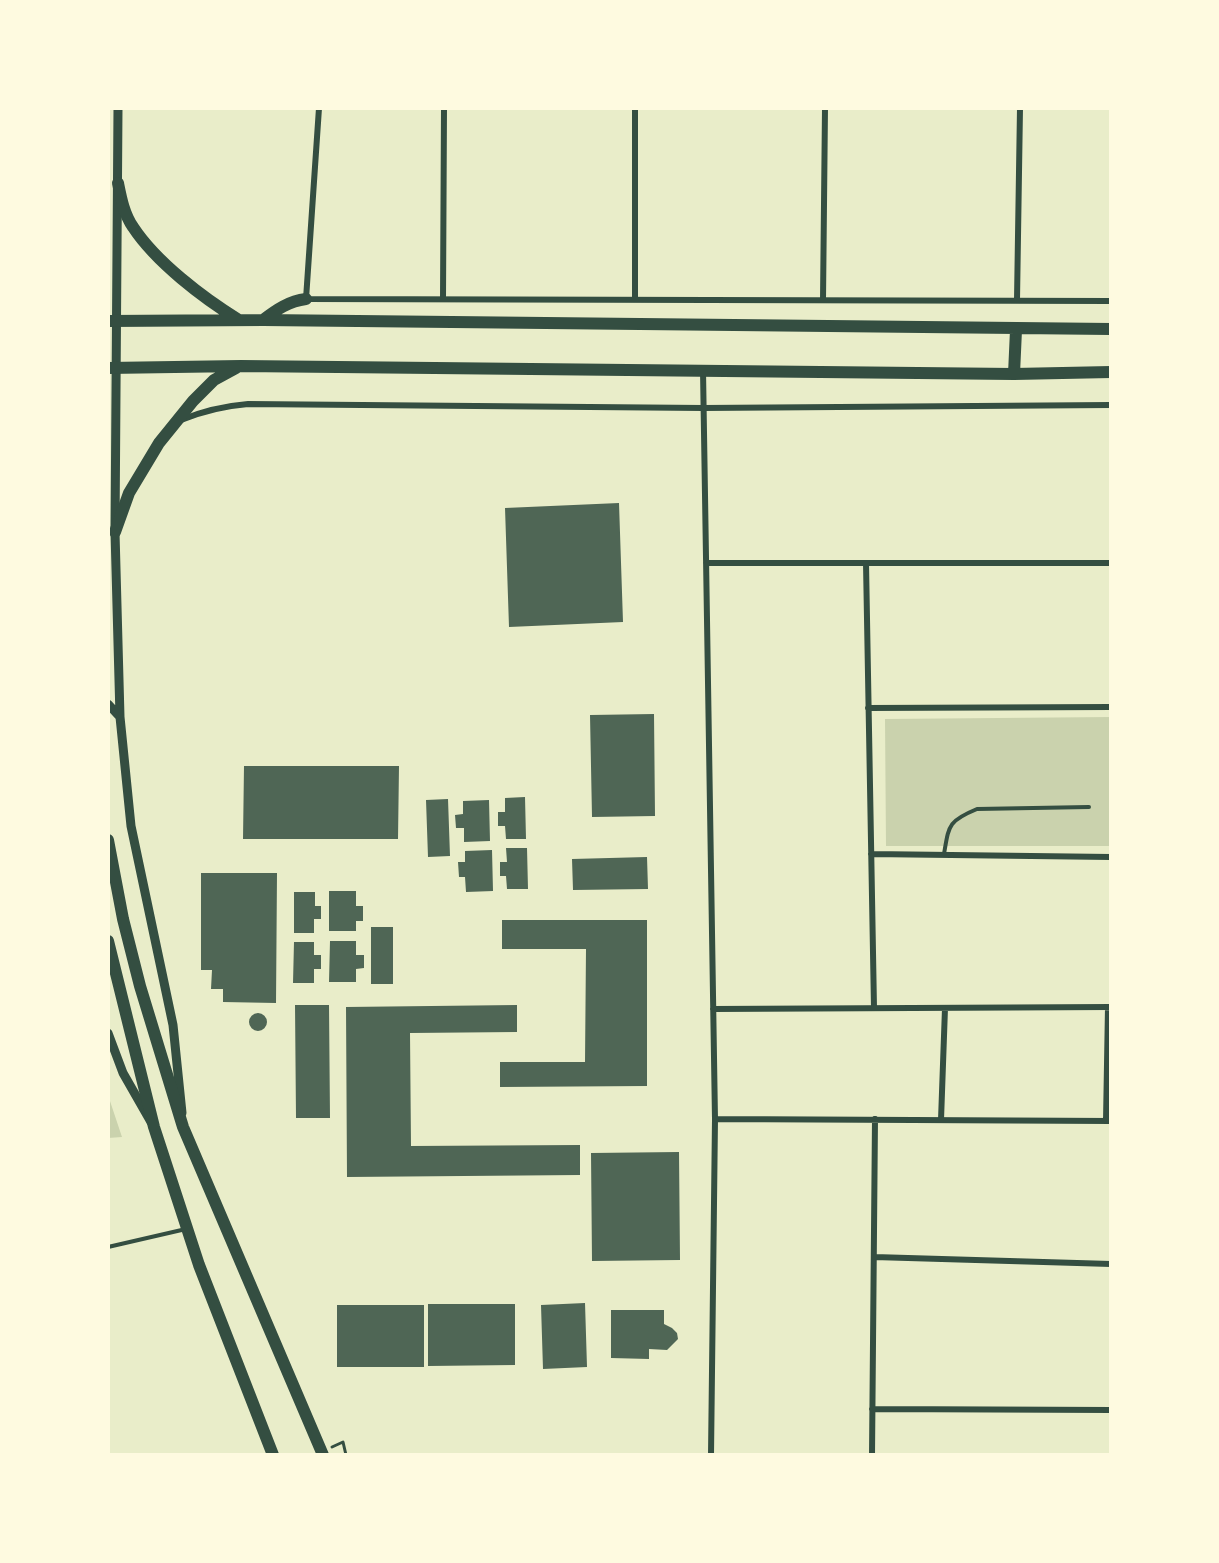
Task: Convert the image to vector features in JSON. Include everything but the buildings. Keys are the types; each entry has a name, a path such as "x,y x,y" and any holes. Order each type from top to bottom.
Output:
{"main road":[{"path":"118,183 122,206 132,226 146,243 197,291 216,306 240,320"},
{"path":"263,320 295,300 306,299"},
{"path":"112,321 263,320 1016,330 1111,329"},
{"path":"1014,374 1016,330"},
{"path":"112,368 241,366 1014,374 1111,372"},
{"path":"115,532 129,493 159,443 193,401 214,380 241,366"},
{"path":"108,840 123,919 140,986 183,1127 323,1455"},
{"path":"108,941 154,1127 199,1265 273,1455"}],"street":[{"path":"118,108 112,368 120,717 131,826 173,1025 183,1127"},
{"path":"319,108 306,299 1111,301"},
{"path":"443,299 444,108"},
{"path":"635,108 635,299"},
{"path":"823,300 825,108"},
{"path":"1017,300 1020,108"},
{"path":"703,370 715,1119 711,1455"},
{"path":"175,422 215,408 248,404 703,408 1111,405"},
{"path":"706,563 1111,563"},
{"path":"866,563 874,1008"},
{"path":"108,704 120,717"},
{"path":"868,708 1111,707"},
{"path":"871,854 1111,857"},
{"path":"713,1009 1110,1007 1108,1121 715,1119"},
{"path":"941,1120 945,1008"},
{"path":"108,1032 123,1073 154,1127"},
{"path":"872,1455 875,1119"},
{"path":"874,1257 1111,1264"},
{"path":"872,1409 1111,1410"}],"lane":[{"path":"944,855 948,827 962,815 977,809 1089,807"},
{"path":"108,1247 187,1229"}],"path":[{"path":"343,1442 346,1455"}],"green space":[{"path":"1111,717 1111,846 886,846 885,719"},
{"path":"108,1095 122,1137 108,1138"}]}
